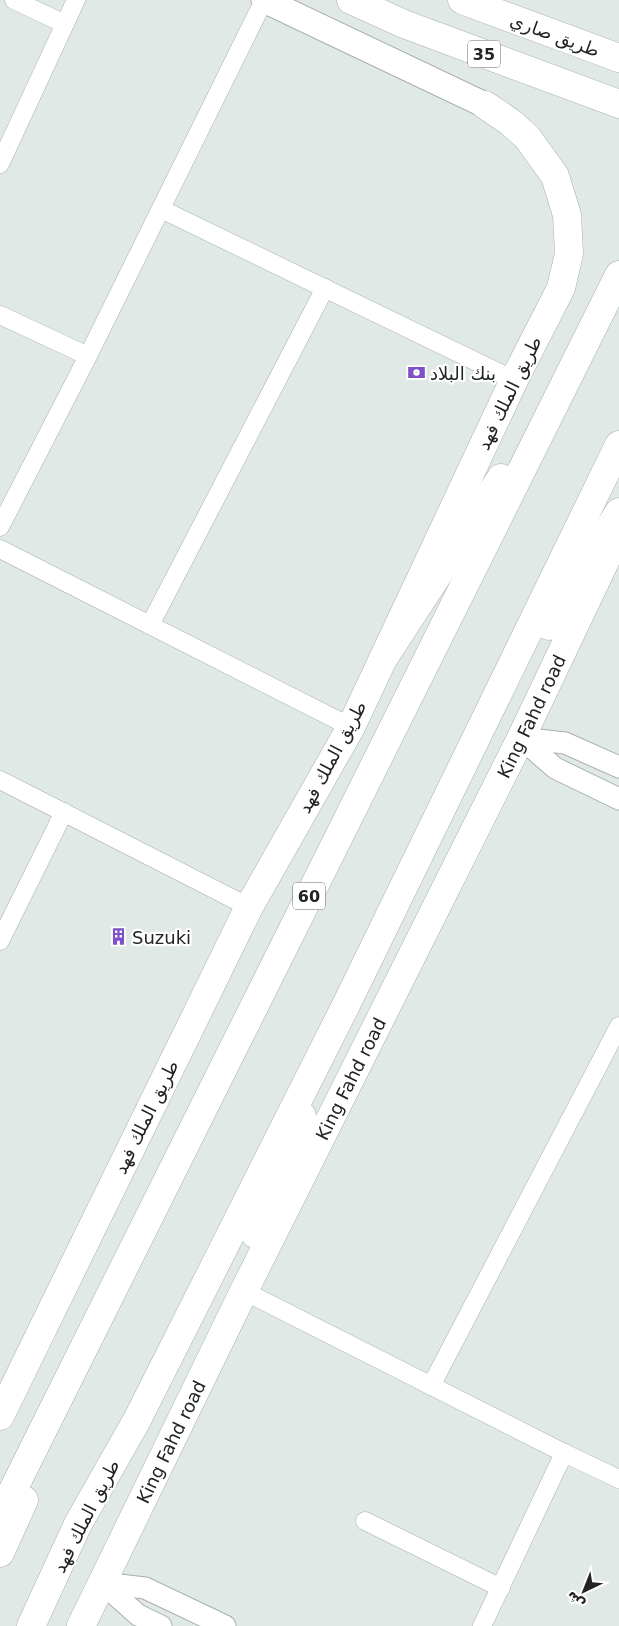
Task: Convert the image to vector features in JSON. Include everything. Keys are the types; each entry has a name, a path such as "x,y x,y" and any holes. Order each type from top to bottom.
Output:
{"main road":[{"path":"264,0 484,105"},
{"name":"35","path":"351,0 404,24 619,104"},
{"name":"طريق صاري","path":"462,0 619,58"},
{"name":"طريق الملك فهد","path":"0,1416 249,907 351,727 514,380 561,288 569,254 567,215 555,176 527,138 510,122 484,105"},
{"name":"60","path":"0,1516 619,275"},
{"path":"383,659 572,370"},
{"name":"طريق الملك فهد","path":"32,1626 78,1524 137,1420 346,1005 619,445"},
{"path":"470,752 619,512"},
{"name":"King Fahd road","path":"81,1626 244,1291 521,738 619,532"},
{"name":"طريق الملك فهد","path":"176,1432 346,1005"},
{"path":"0,1553 39,1467 74,1368"},
{"path":"16,1626 33,1592 78,1524"}],"street":[{"path":"14,0 65,24"},
{"path":"0,164 76,0"},
{"path":"0,527 88,356 264,0"},
{"path":"161,209 514,380"},
{"path":"150,625 325,288"},
{"path":"0,315 88,356"},
{"path":"0,549 351,727"},
{"path":"521,738 565,743 619,767"},
{"path":"521,738 555,768 619,799"},
{"path":"0,780 249,907"},
{"path":"0,941 64,812"},
{"path":"431,1386 619,1026"},
{"path":"244,1291 564,1454 619,1479"},
{"path":"482,1626 564,1454"},
{"path":"365,1521 501,1588"},
{"path":"102,1583 138,1615 161,1626"},
{"path":"102,1583 145,1588 225,1626"}],"place":[{"name":"بنك البلاد","path":"416,373"},
{"name":"Suzuki","path":"118,937"}]}
